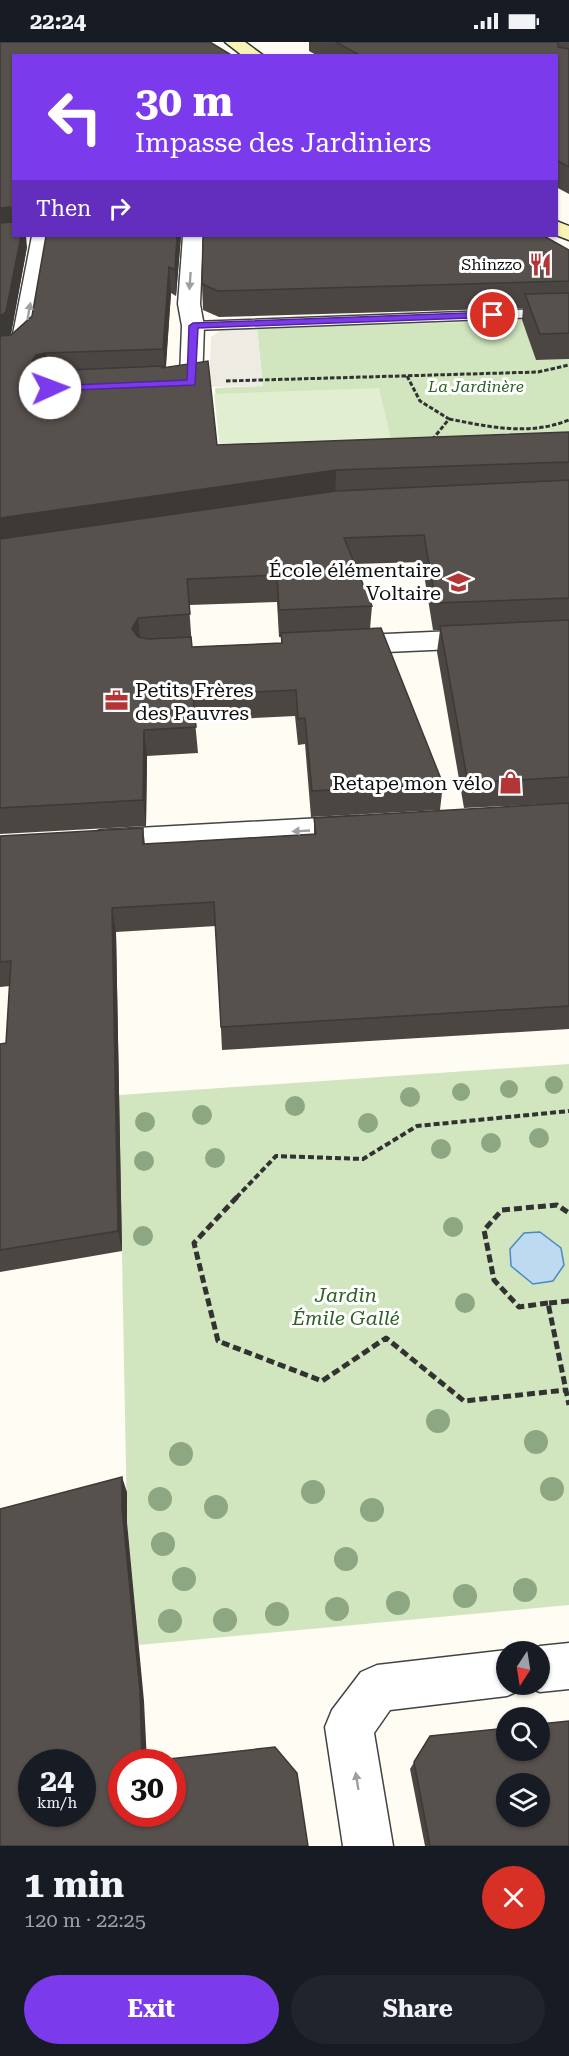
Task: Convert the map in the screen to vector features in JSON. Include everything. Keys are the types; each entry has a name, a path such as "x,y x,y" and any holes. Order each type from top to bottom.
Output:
{"main road":[{"path":"233,42 253,54"}],"street":[{"path":"0,354 6,354 23,342 36,237"},
{"path":"144,385 191,383 193,326 189,304 193,237"},
{"path":"318,646 569,635"},
{"path":"71,844 391,826"},
{"path":"550,1669 569,1666"},
{"path":"368,1846 349,1727 377,1688 496,1674"}],"lane":[{"path":"193,326 569,312"}],"path":[{"path":"219,382 538,372 569,365"},
{"path":"407,376 420,401 449,419 512,430 556,427 569,420"},
{"path":"430,442 449,419"},
{"path":"566,1390 464,1401 386,1338 322,1381 218,1341 194,1243 276,1156 363,1159 417,1126 569,1111"},
{"path":"569,1213 557,1205 502,1210 484,1230 494,1280 519,1307 569,1301"},
{"path":"548,1303 569,1405"}],"green space":[{"name":"La Jardinère","path":"522,320 536,360 569,359 569,447 221,461 215,388 263,386 257,329"},
{"path":"379,388 393,447 221,456 214,394"},
{"name":"Jardin Émile Gallé","path":"569,1064 569,1605 139,1645 127,1522 119,1095"}],"shaded area":[{"path":"257,329 263,386 209,387 211,337 220,331"}],"water":[{"path":"540,1232 561,1248 564,1265 553,1281 533,1284 511,1266 510,1249 524,1233"}],"building":[{"path":"0,42 210,42 230,54 12,54 12,209 10,207 0,208"},
{"path":"336,42 558,42 558,47 569,49 569,167 558,161 558,54 357,54"},
{"path":"12,222 12,237 21,237 6,312 0,316 0,223"},
{"path":"46,237 177,237 175,270 169,267 163,349 45,353 36,355 32,361 35,368 45,371 162,366 162,368 208,361 217,445 569,432 569,462 336,470 0,518 0,336 11,335 32,316"},
{"path":"203,237 546,237 569,250 569,281 218,291 202,284"},
{"path":"569,293 569,333 540,334 525,294"},
{"path":"569,480 569,598 436,603 424,535 344,538 372,606 279,610 277,575 187,579 190,614 138,618 132,629 138,637 148,639 191,637 192,647 282,643 281,633 381,628 443,784 312,791 305,718 298,719 296,690 193,695 196,727 144,730 143,800 0,808 0,539 336,491"},
{"path":"569,620 569,777 468,783 440,626"},
{"path":"569,803 569,1006 221,1027 214,902 112,908 118,1231 0,1250 0,1044 6,1043 11,961 0,962 0,836 143,828 143,844 181,842 316,834 314,818"},
{"path":"122,1477 122,1508 140,1691 142,1749 108,1749 108,1827 186,1827 186,1757 275,1747 297,1773 308,1846 0,1846 0,1509"},
{"path":"569,1721 569,1846 430,1846 414,1762 430,1736 496,1729 496,1761 550,1761 550,1723"}],"place":[{"name":"Shinzzo","path":"540,264"},
{"name":"École élémentaire Voltaire","path":"459,582"},
{"name":"Petits Frères des Pauvres","path":"117,701"},
{"name":"Retape mon vélo","path":"511,783"}],"route":[{"path":"50,388 191,383 193,326 493,315"}]}
